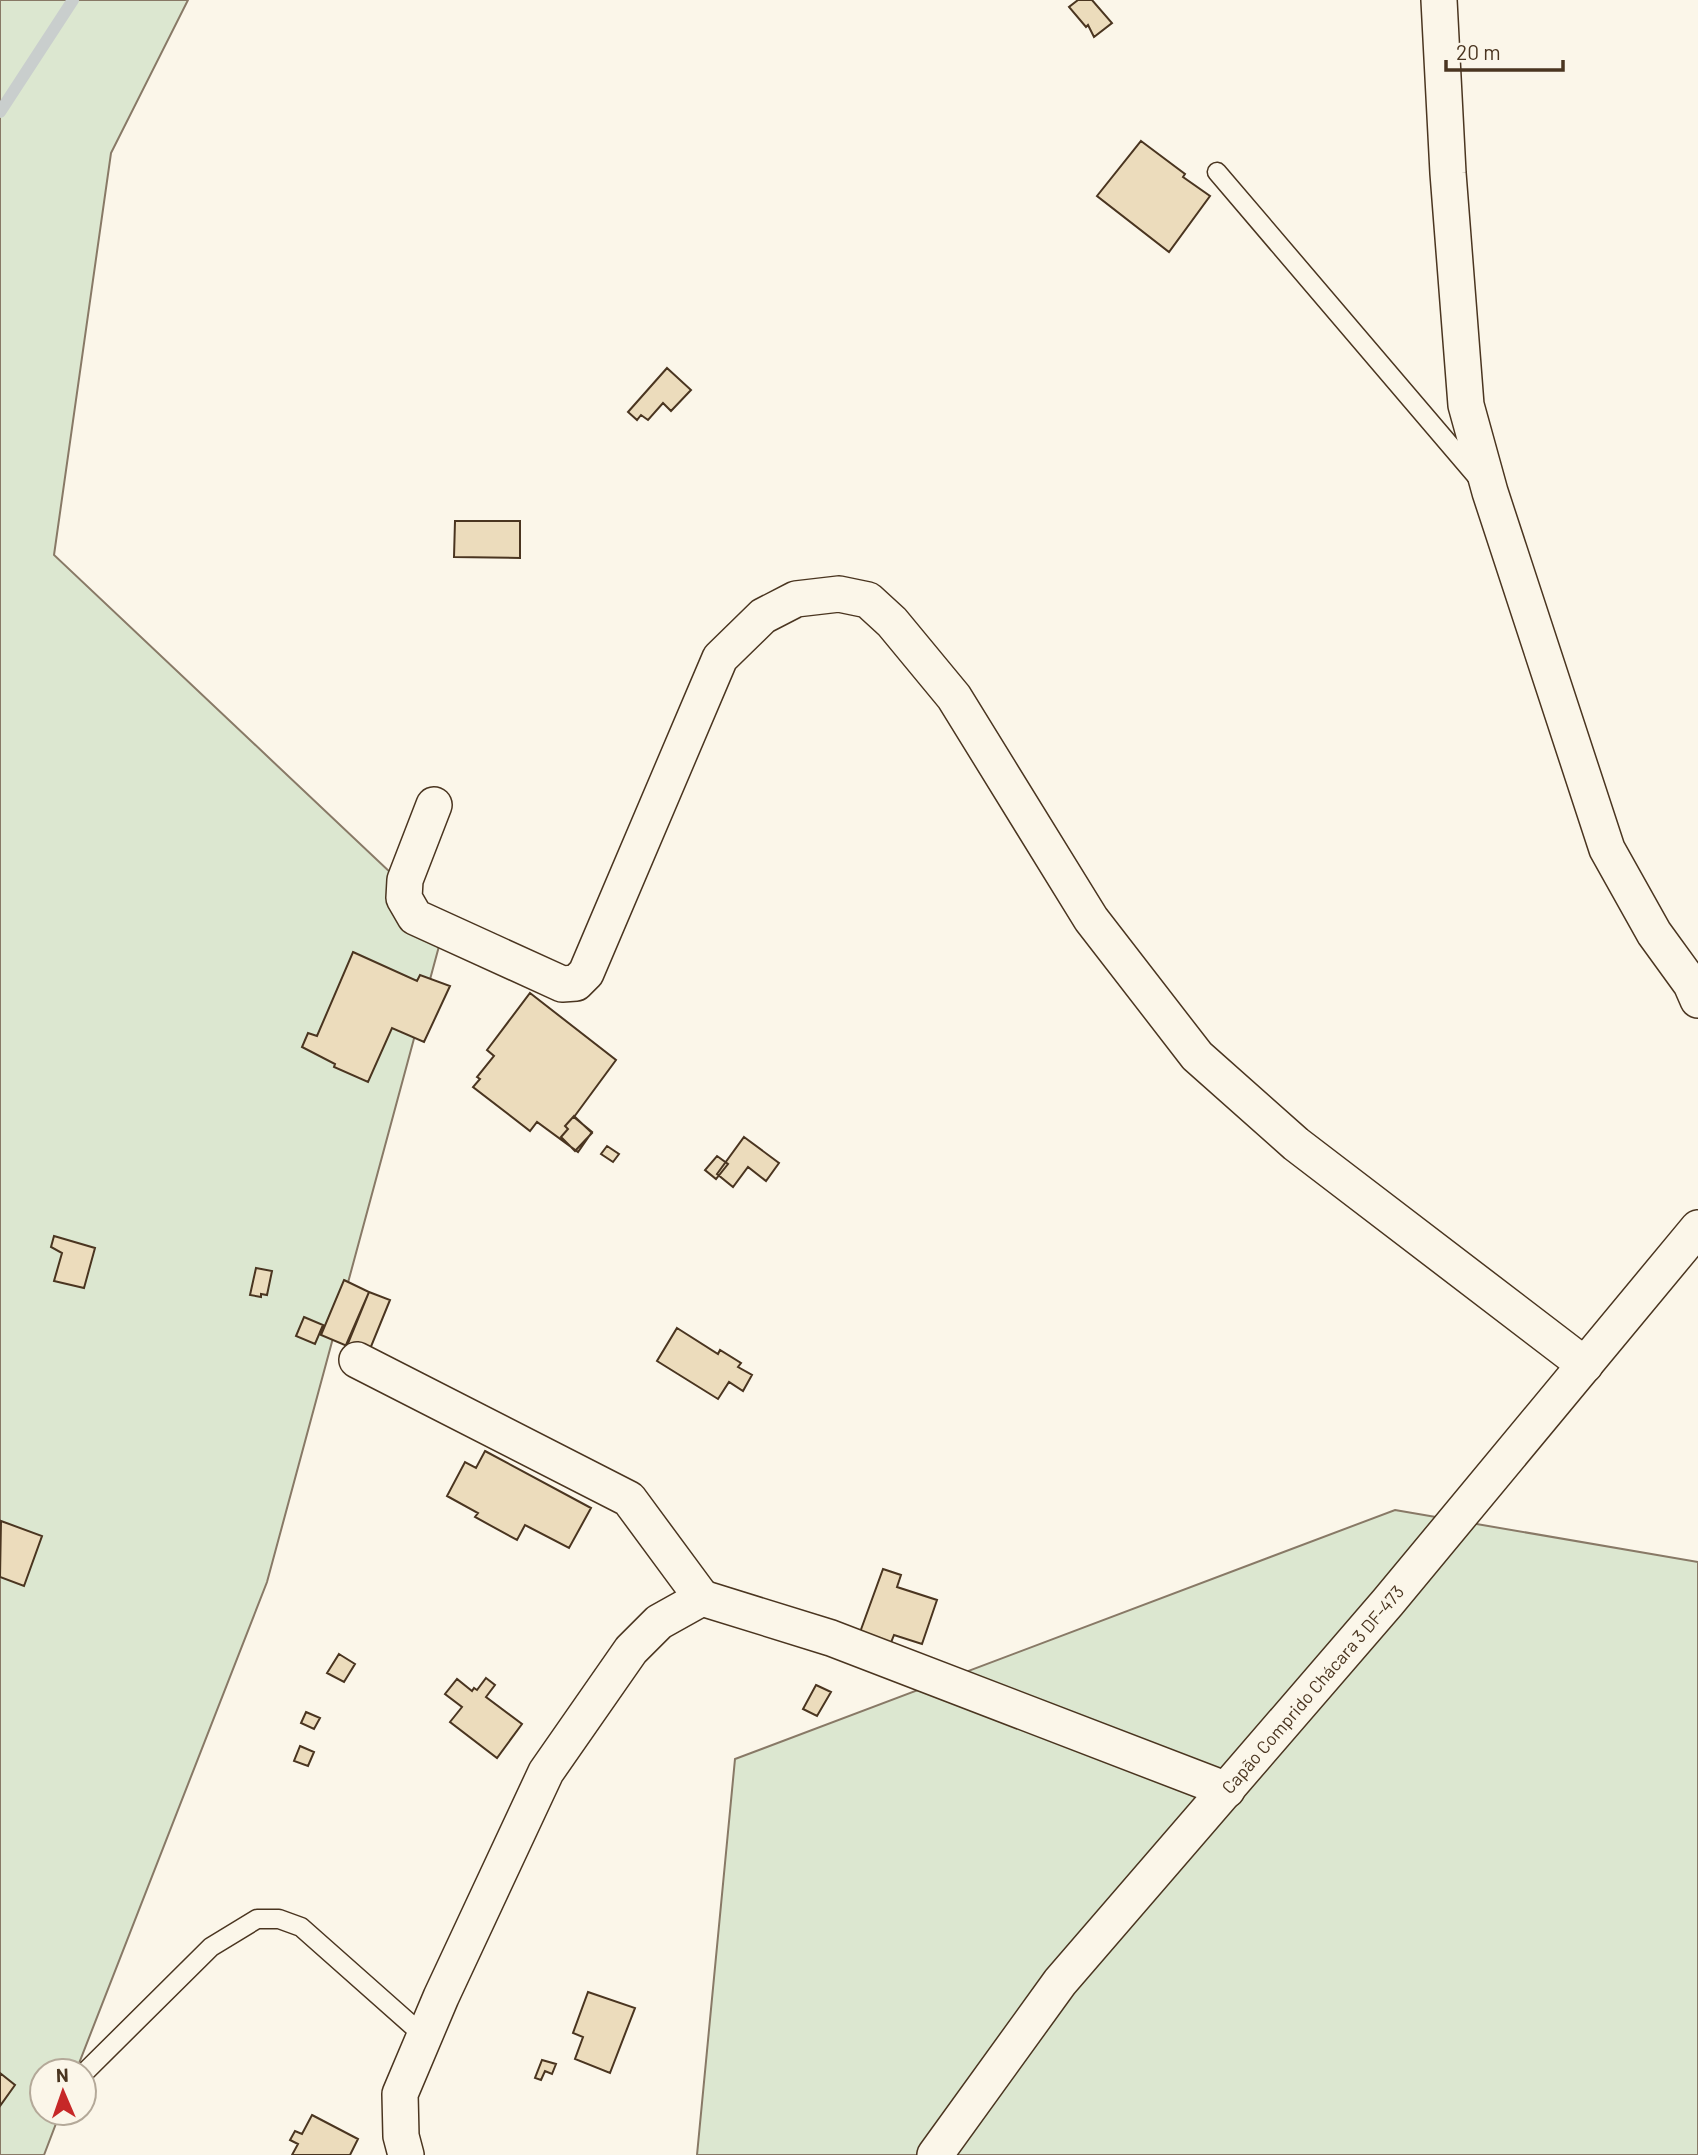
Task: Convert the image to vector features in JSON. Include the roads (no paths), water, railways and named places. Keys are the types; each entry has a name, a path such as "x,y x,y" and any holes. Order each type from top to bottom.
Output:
{"street":[{"path":"1439,0 1448,173 1466,405 1490,492 1607,849 1654,933 1698,1000"},
{"path":"434,805 405,880 404,898 415,917 562,984 576,983 586,973 720,658 763,616 796,599 839,594 868,600 892,621 954,697 1091,919 1197,1056 1296,1144 1585,1365"},
{"name":"Capão Comprido Chácara 3 DF-473","path":"935,2155 1060,1982 1388,1602 1691,1237 1698,1210"},
{"path":"357,1360 629,1499 702,1598 831,1638 1227,1790"},
{"path":"406,2155 401,2136 400,2094 546,1772 631,1650 659,1622 702,1598"}],"lane":[{"path":"1217,172 1490,492"},
{"path":"98,2059 211,1947 257,1919 279,1919 301,1927 424,2036"}],"waterway":[{"path":"0,112 73,0"}]}
